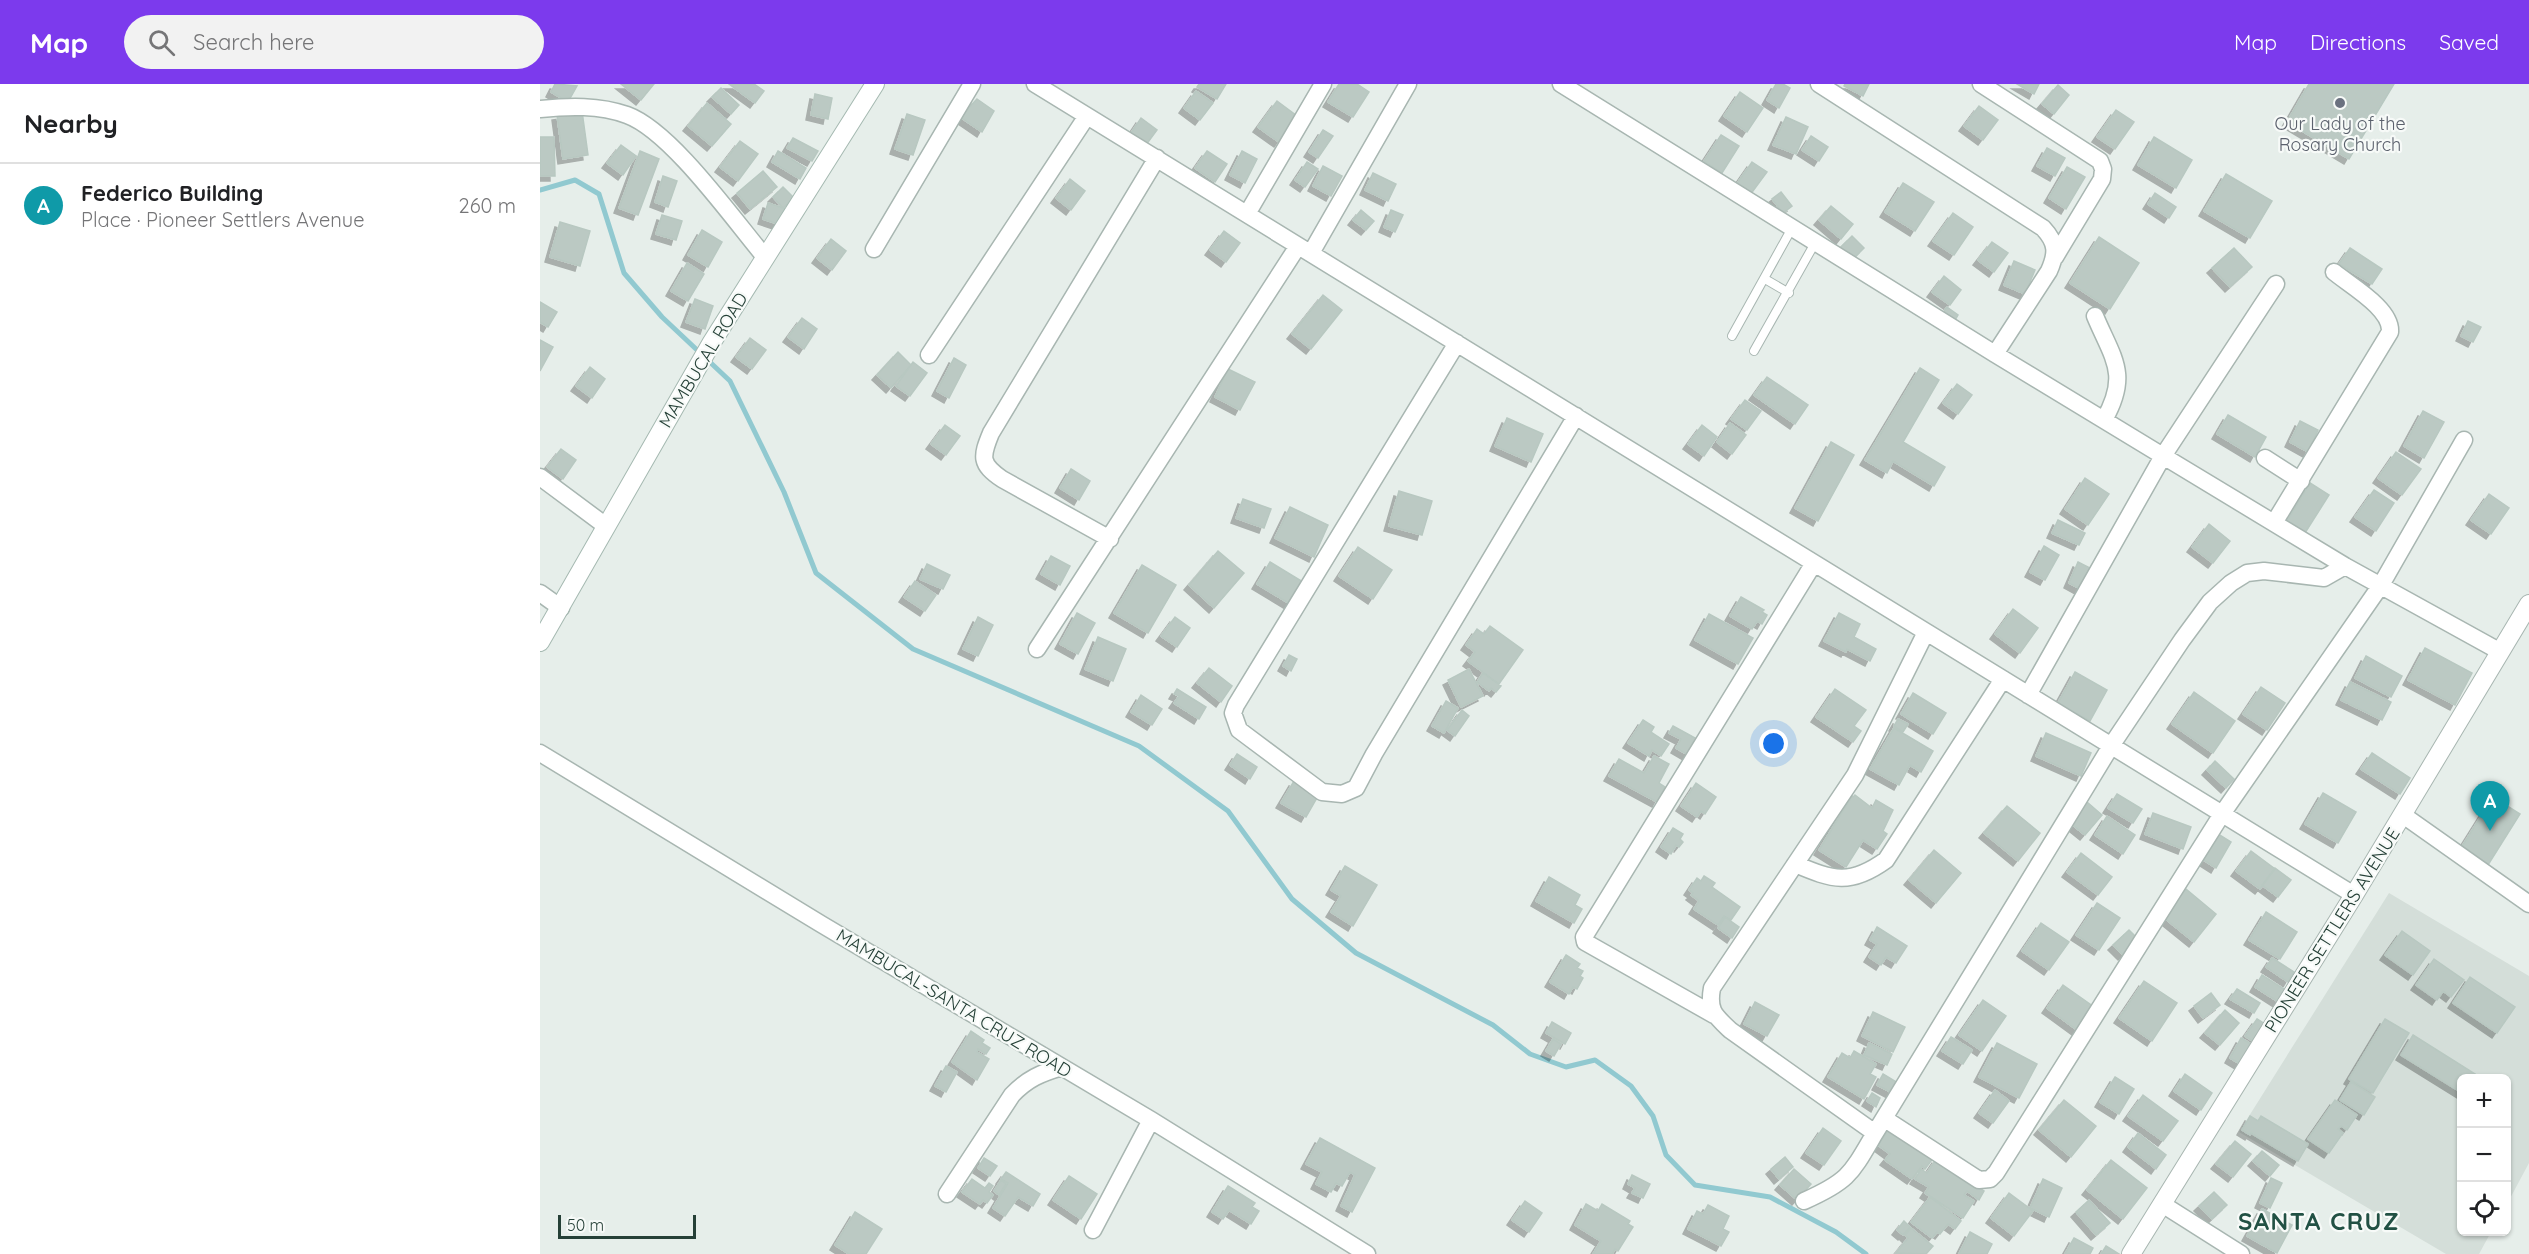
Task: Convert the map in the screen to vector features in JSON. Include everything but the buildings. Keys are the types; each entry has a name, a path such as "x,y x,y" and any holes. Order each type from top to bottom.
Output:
{"street":[{"name":"MAMBUCAL ROAD","path":"540,642 712,342 875,84"},
{"path":"874,249 972,84"},
{"path":"1035,84 2354,895"},
{"path":"1247,214 1323,84"},
{"path":"1037,649 1305,249 1408,84"},
{"path":"1561,84 2163,456 2345,566 2499,651"},
{"path":"1819,84 2043,228 2055,246 2055,257"},
{"path":"1981,84 2100,161 2103,169 2102,179 2055,257 2049,272 1995,354"},
{"path":"540,109 597,108 628,115 654,129 681,157 765,257"},
{"path":"930,355 1088,116"},
{"path":"1110,539 988,470 984,460 985,447 991,433 1157,158"},
{"path":"2274,523 2390,332 2391,324 2383,311 2334,272"},
{"path":"2028,695 2163,456 2276,284"},
{"path":"2095,316 2118,372 2116,393 2104,420"},
{"path":"1457,343 1233,713 1239,730 1322,792 1342,794 1356,788 1576,416"},
{"path":"1814,563 1584,937 1585,942 1714,1015 1730,1030 1880,1126 1979,1180 1990,1179 2222,814 2381,585 2464,440"},
{"path":"2265,458 2301,481"},
{"path":"540,477 606,526"},
{"path":"1804,1202 1835,1188 1852,1172 2111,746 2210,602 2231,582 2247,573 2264,571 2324,578 2345,566"},
{"path":"540,593 561,608"},
{"name":"PIONEER SETTLERS AVENUE","path":"2131,1254 2403,815 2529,604"},
{"path":"1714,1015 1709,1003 1712,988 1855,775 1926,632"},
{"path":"1795,864 1826,877 1839,879 1870,871 1886,860 2003,679"},
{"name":"MAMBUCAL-SANTA CRUZ ROAD","path":"540,753 1151,1120 1368,1254"},
{"path":"2403,815 2529,904"},
{"path":"947,1194 1012,1095 1036,1075 1062,1067"},
{"path":"1093,1230 1151,1120"},
{"path":"2162,1204 2241,1254"}],"lane":[{"path":"1732,336 1792,228"},
{"path":"1754,351 1789,293 1815,243"},
{"path":"1765,279 1789,293"}],"shaded area":[{"path":"2389,893 2529,976 2529,1163 2511,1197 2511,1074 2457,1074 2457,1236 2489,1236 2479,1254 2446,1254 2239,1132"}],"waterway":[{"path":"540,190 575,180 599,194 624,273 662,317 730,381 784,492 816,573 913,649 1139,746 1228,811 1292,899 1356,953 1493,1025 1530,1054 1566,1067 1595,1060 1631,1086 1653,1116 1666,1155 1695,1185 1770,1197 1836,1232 1866,1254"}],"place":[{"name":"Our Lady of the Rosary Church","path":"2340,103"},
{"name":"Federico Building","path":"2490,831"}],"district":[{"name":"SANTA CRUZ","path":"2319,1221"}]}
